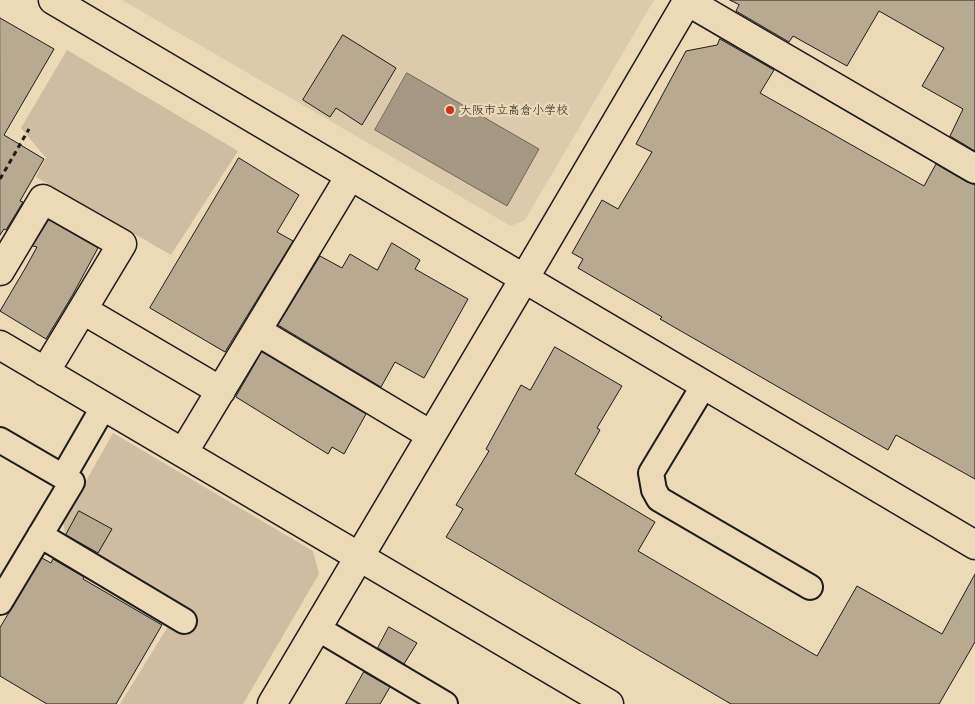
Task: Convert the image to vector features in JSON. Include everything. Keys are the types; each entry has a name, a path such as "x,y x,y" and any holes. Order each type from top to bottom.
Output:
{"street":[{"path":"53,0 975,545"},
{"path":"272,704 688,0 975,169"},
{"path":"183,454 350,176"},
{"path":"1,265 43,198 122,244 45,372"},
{"path":"83,310 221,390"},
{"path":"257,331 431,435"},
{"path":"0,345 609,704"}],"lane":[{"path":"704,385 651,473 654,490 659,499 810,587"},
{"path":"63,477 104,406"},
{"path":"0,440 72,482 0,602"},
{"path":"40,535 184,621"},
{"path":"317,628 446,704"}],"path":[{"path":"0,179 30,129"}],"shaded area":[{"name":"大阪市立高倉小学校","path":"122,0 654,0 525,220 511,226"},
{"path":"67,50 238,151 171,255 36,177 46,158 21,128"},
{"path":"407,73 539,149 507,206 375,130"},
{"path":"113,433 313,551 319,574 243,704 120,704 182,604 66,539 63,522"}],"building":[{"path":"730,0 975,0 975,151 950,136 963,109 922,86 944,48 879,11 847,66 793,36 789,42 736,11 739,5"},
{"path":"0,18 54,49 4,135 44,159 20,201 23,202 6,230 4,229 0,235"},
{"path":"343,35 396,68 362,125 336,108 330,117 303,100"},
{"path":"720,39 774,70 760,93 924,186 936,164 975,185 975,479 896,435 888,450 660,319 662,317 578,268 583,259 572,253 602,200 618,209 652,152 636,144 686,51 717,45"},
{"path":"239,158 299,195 277,232 293,241 225,352 150,308"},
{"path":"49,220 98,248 46,339 0,311 37,247 33,246"},
{"path":"392,243 420,260 415,269 468,299 424,378 395,362 381,387 278,325 320,256 342,268 350,254 377,270"},
{"path":"555,347 622,386 597,428 600,430 575,474 655,522 638,551 817,656 857,586 942,634 975,574 975,642 939,704 731,704 446,537 463,509 456,505 489,451 486,449 521,385 530,390"},
{"path":"262,352 366,414 344,454 332,447 328,454 236,397"},
{"path":"79,511 112,529 98,553 66,535"},
{"path":"42,558 51,563 53,559 84,577 83,579 162,625 116,704 47,704 0,676 0,628"},
{"path":"389,627 417,643 404,664 378,648"},
{"path":"364,672 390,687 380,704 346,704"}],"place":[{"name":"大阪市立高倉小学校","path":"450,110"}]}
